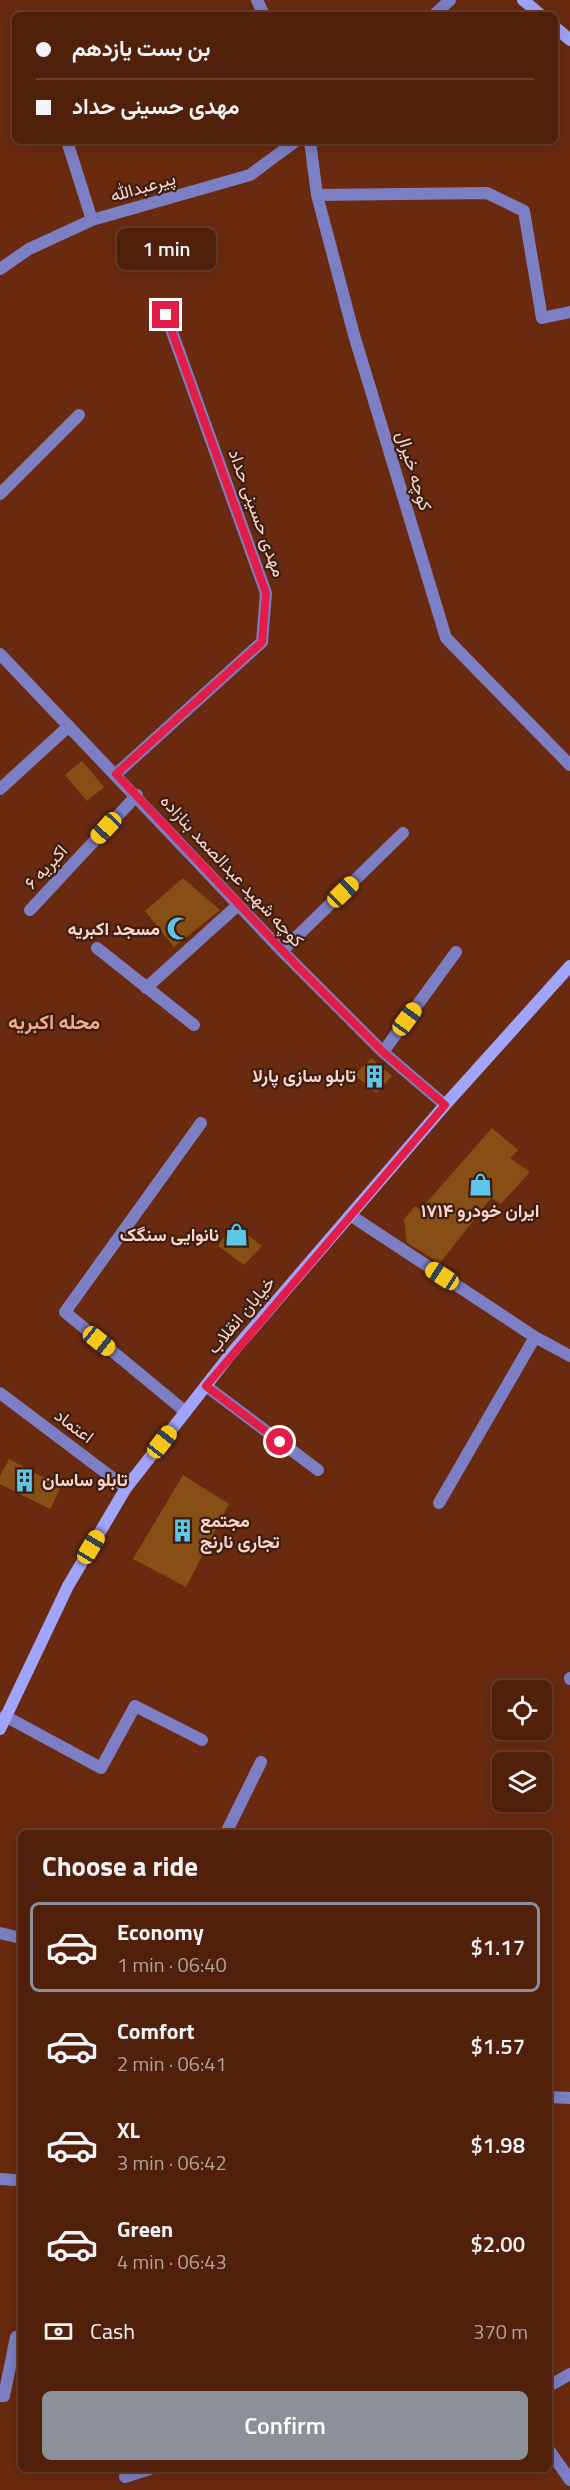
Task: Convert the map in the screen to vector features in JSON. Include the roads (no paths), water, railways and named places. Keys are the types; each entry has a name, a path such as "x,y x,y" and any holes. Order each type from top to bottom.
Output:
{"main road":[{"path":"523,0 537,12"},
{"path":"558,30 570,40"},
{"name":"خیابان انقلاب","path":"0,1728 68,1586 126,1488 206,1386 350,1215 570,966"}],"street":[{"path":"437,12 450,0"},
{"path":"68,144 92,220"},
{"name":"پیرعبدالله","path":"0,269 29,249 92,220 250,175 292,144"},
{"name":"کوچه خیرال","path":"310,144 317,195 354,335 446,639 570,765"},
{"path":"317,195 487,193 524,211 542,318 570,312"},
{"path":"0,254 11,261"},
{"name":"مهدی حسینی حداد","path":"116,774 262,642 266,593 166,315"},
{"path":"0,494 79,415"},
{"name":"کوچه شهید عبدالصمد بنازاده","path":"0,654 137,795 282,951 383,1052 445,1105"},
{"path":"0,789 69,726"},
{"name":"اکبریه ۶","path":"30,910 137,795"},
{"path":"282,951 403,833"},
{"path":"146,988 238,905"},
{"path":"97,948 194,1025"},
{"path":"383,1052 456,952"},
{"path":"186,1412 64,1312 201,1123"},
{"path":"350,1215 535,1337 570,1356"},
{"path":"439,1503 535,1337"},
{"path":"206,1386 318,1470"},
{"name":"اعتماد","path":"0,1393 126,1488"},
{"path":"5,1716 101,1768 135,1706 202,1740"},
{"path":"227,1830 261,1762"},
{"path":"0,1933 18,1937"},
{"path":"552,2097 570,2098"},
{"path":"0,2179 14,2180"},
{"path":"0,2396 4,2396 16,2337 18,2337"},
{"path":"552,2384 570,2374"},
{"path":"552,2454 570,2480"},
{"path":"126,2479 143,2472"}],"place":[{"name":"مسجد اکبریه","path":"178,929"},
{"name":"تابلو سازی پارلا","path":"374,1076"},
{"name":"ایران خودرو ۱۷۱۴","path":"480,1185"},
{"name":"نانوایی سنگک","path":"237,1235"},
{"name":"تابلو ساسان","path":"24,1480"},
{"name":"مجتمع تجاری نارنج","path":"182,1531"}],"district":[{"name":"محله اکبریه","path":"54,1022"}]}
